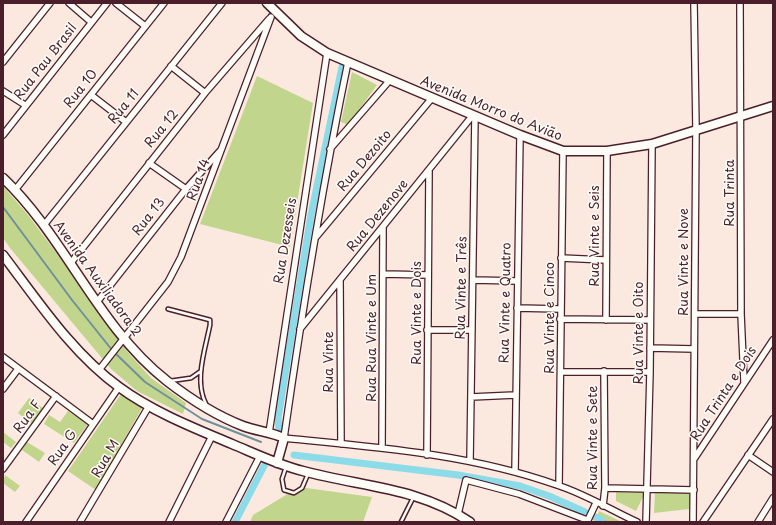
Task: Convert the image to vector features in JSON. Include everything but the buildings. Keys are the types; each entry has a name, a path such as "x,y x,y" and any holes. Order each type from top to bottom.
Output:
{"street":[{"path":"3,62 50,3"},
{"path":"69,3 91,22"},
{"name":"Rua Pau Brasil","path":"3,135 25,105 107,3"},
{"path":"116,3 145,26"},
{"name":"Rua 10","path":"15,190 164,3"},
{"name":"Rua 11","path":"44,225 222,3"},
{"name":"Avenida Morro do Avião","path":"267,3 273,14 301,36 327,53 520,135 563,151 606,151 652,144 773,106"},
{"name":"Rua Vinte e Nove","path":"693,522 696,129 694,3"},
{"name":"Rua Trinta","path":"740,3 741,314 744,382"},
{"name":"Rua 12","path":"70,264 205,93 273,14"},
{"name":"Rua 14","path":"99,370 117,345 160,292 175,269 195,223 273,14"},
{"name":"Rua Dezesseis","path":"269,433 327,53"},
{"path":"277,462 284,438 299,330 330,149 348,62"},
{"path":"171,66 205,93"},
{"path":"330,149 390,80"},
{"path":"3,90 25,105"},
{"path":"91,95 126,122"},
{"name":"Rua Dezoito","path":"315,239 432,98"},
{"name":"Rua Dezenove","path":"299,330 474,115"},
{"name":"Rua Vinte e Três","path":"470,461 474,115"},
{"name":"Rua Vinte e Quatro","path":"515,472 520,135"},
{"name":"Rua Vinte e Oito","path":"646,522 650,372 652,144"},
{"name":"Rua 13","path":"97,302 186,189 222,148"},
{"name":"Rua Vinte e Cinco","path":"559,485 563,151"},
{"name":"Rua Vinte e Seis","path":"606,151 606,320"},
{"path":"149,163 186,189"},
{"name":"Rua Vinte e Dois","path":"427,455 428,171"},
{"name":"Avenida Auxiliadora 2","path":"3,178 44,225 70,264 124,338 139,355 167,381 208,408 243,426 284,438"},
{"name":"Rua Rua Vinte e Um","path":"382,448 384,274 383,228"},
{"path":"3,255 59,327 99,370 119,387 149,406 212,436 286,466 414,495 434,502 470,522"},
{"path":"561,258 605,260"},
{"path":"384,274 428,275"},
{"name":"Rua Vinte","path":"340,280 341,444"},
{"path":"473,280 517,280"},
{"path":"517,308 560,309"},
{"path":"695,314 741,314"},
{"path":"560,319 650,320"},
{"path":"427,330 472,330"},
{"name":"Rua Trinta e Dois","path":"693,460 773,340"},
{"path":"650,348 694,349"},
{"path":"3,357 93,424"},
{"path":"3,389 18,369"},
{"name":"Rua Vinte e Sete","path":"602,506 605,488 604,371"},
{"path":"560,372 650,372"},
{"name":"Rua G","path":"26,522 119,387"},
{"path":"471,397 516,395"},
{"name":"Rua F","path":"3,469 56,396"},
{"name":"Rua M","path":"80,522 149,406"},
{"path":"703,522 773,419"},
{"path":"169,522 212,436"},
{"path":"284,438 382,448 470,461 559,485 637,522"},
{"path":"748,455 773,472"},
{"path":"226,522 260,456"},
{"name":"Rua Vinte e Sete","path":"458,514 466,480 519,494 587,521 596,502"},
{"path":"605,488 694,490"},
{"path":"758,522 773,498"}],"lane":[{"path":"168,309 210,320 201,371 202,397 208,408"},
{"path":"167,381 181,381 191,378 201,371"},
{"path":"286,466 282,484 284,490 294,493 302,488 309,472"},
{"path":"401,522 414,495"}],"green space":[{"path":"352,72 377,85 348,125 341,122"},
{"path":"257,76 313,103 290,247 200,224"},
{"path":"3,186 28,215 110,325 125,349 151,378 186,403 183,414 137,391 111,369 10,248 3,238"},
{"path":"121,394 142,408 96,490 68,471"},
{"path":"29,398 44,409 32,424 18,413"},
{"path":"68,411 88,424 74,443 44,424 49,415 60,422"},
{"path":"3,432 16,442 11,448 3,442"},
{"path":"27,442 45,453 39,462 22,450"},
{"path":"5,475 20,486 15,492 3,483"},
{"path":"299,487 372,497 363,522 250,522 253,515"},
{"path":"616,492 645,493 636,511 616,501"},
{"path":"655,492 691,493 689,509 654,513"},
{"path":"599,511 622,522 594,522"}],"waterway":[{"path":"279,429 278,418 311,215 342,67"},
{"path":"3,207 72,300 112,350 145,382 202,419 261,442"},
{"path":"294,455 458,475 520,486 549,496 585,512"},
{"path":"235,522 264,466"},
{"path":"595,517 602,520"},
{"path":"602,520 606,522"}]}
